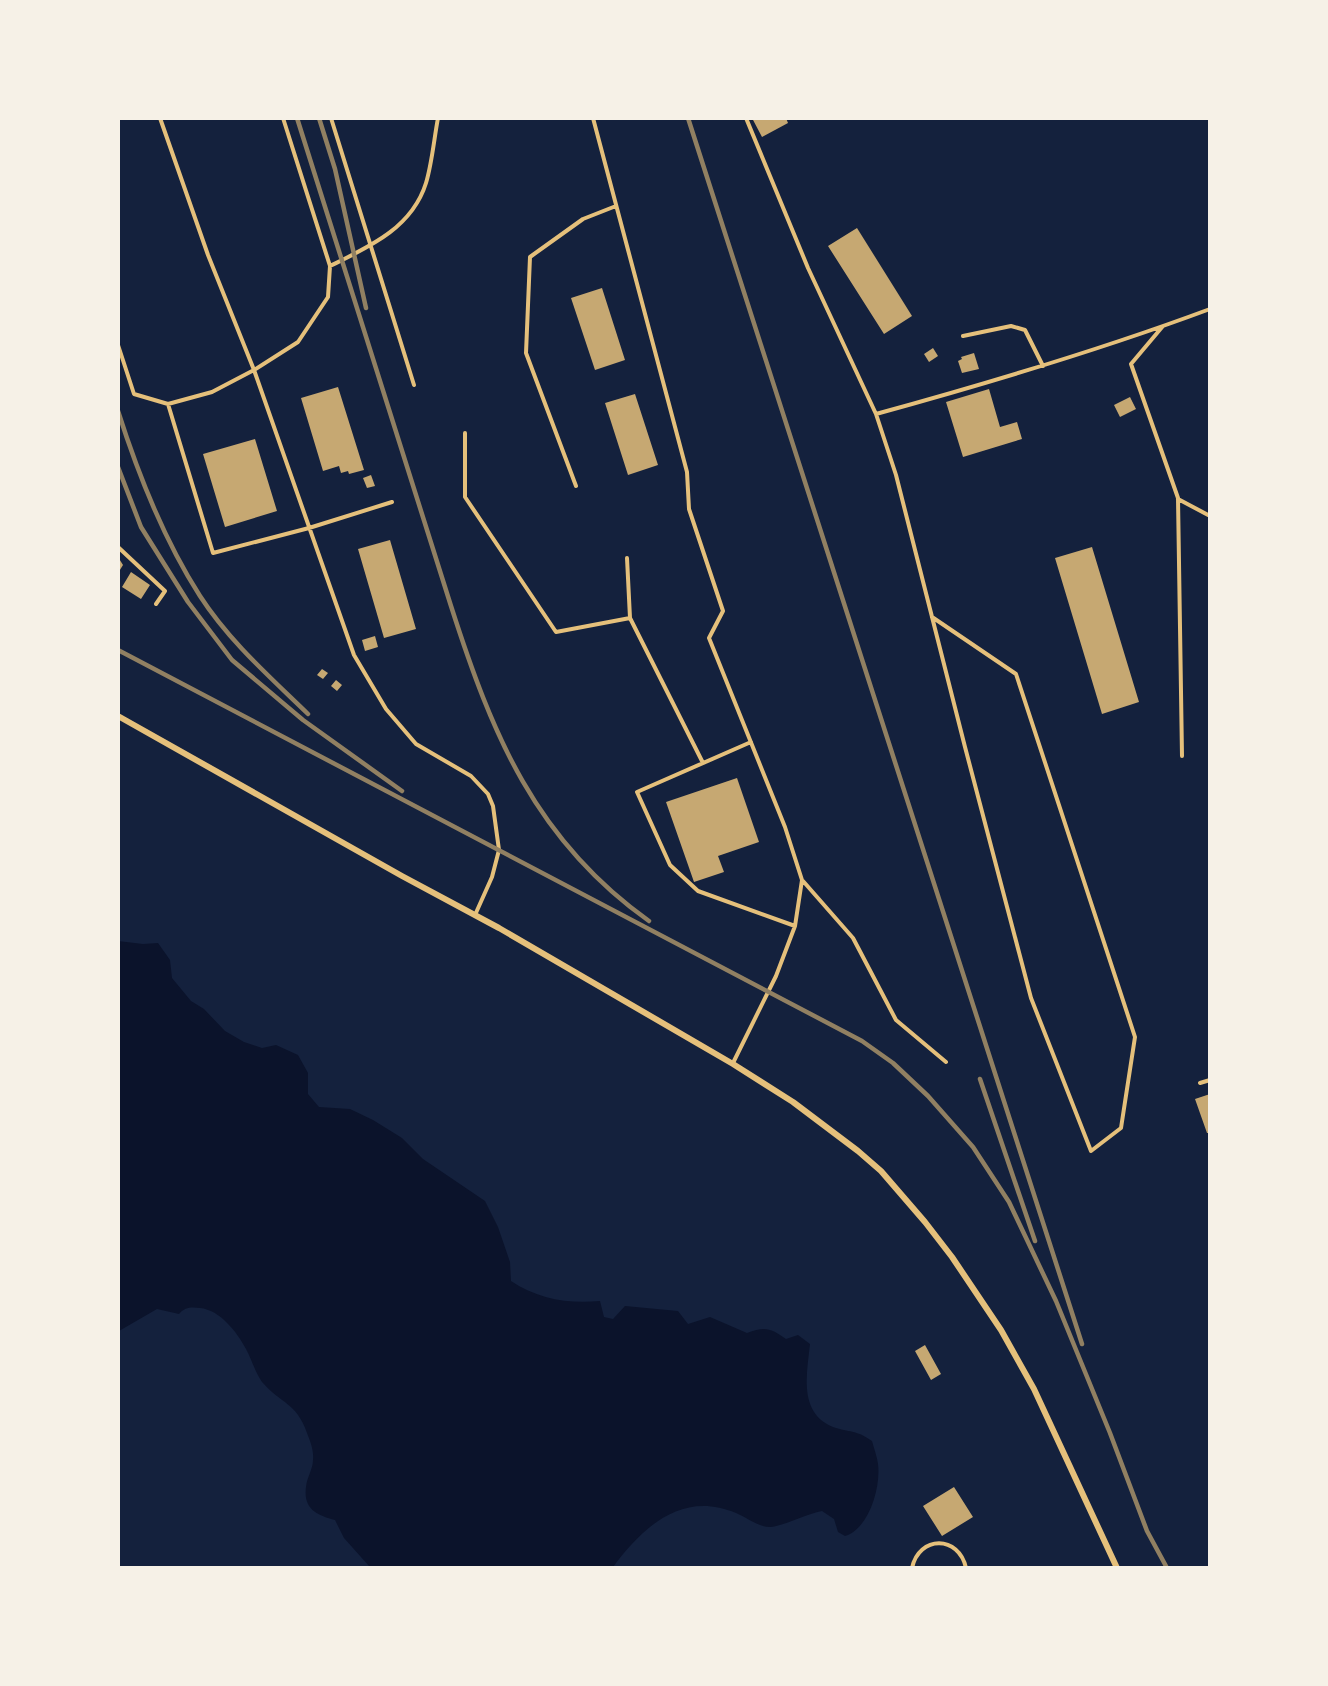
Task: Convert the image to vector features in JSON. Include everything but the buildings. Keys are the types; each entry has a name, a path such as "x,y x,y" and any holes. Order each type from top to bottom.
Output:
{"street":[{"path":"118,716 475,915 733,1064 793,1102 858,1151 881,1171 932,1231 952,1257 1019,1360 1117,1568"}],"lane":[{"path":"159,118 208,255 254,370 354,655 386,709 416,744 471,776 488,794 493,806 500,850 492,877 475,915"},
{"path":"118,345 134,394 168,404 212,392 254,370 298,342 328,297 330,266 283,118"},
{"path":"331,118 414,385"},
{"path":"330,266 393,231 415,208 426,183 438,118"},
{"path":"593,118 687,471 688,509 723,611 709,638 785,827 802,880 854,938 896,1020 946,1062"},
{"path":"746,118 808,268 876,414 896,475 932,617 1031,998 1091,1150 1122,1128 1135,1037 1016,674 932,617"},
{"path":"576,486 526,353 530,257 583,219 616,206"},
{"path":"876,414 1043,366 1163,327 1209,309"},
{"path":"963,336 1011,326 1025,330 1043,366"},
{"path":"1163,327 1131,364 1178,498 1182,756"},
{"path":"168,404 213,553 309,528 392,502"},
{"path":"465,433 465,497 556,632 630,618"},
{"path":"1178,498 1209,516"},
{"path":"118,546 165,591 156,604"},
{"path":"627,558 630,618 703,763"},
{"path":"751,742 637,792 670,865 698,891 795,926"},
{"path":"733,1064 776,976 795,926 802,880"},
{"path":"1200,1083 1209,1080"},
{"path":"912,1568 918,1553 923,1548 936,1543 943,1543 956,1549 964,1560 966,1568"}],"water":[{"path":"118,941 158,943 170,960 172,978 191,1001 204,1009 225,1031 244,1042 262,1048 276,1045 298,1055 308,1073 308,1094 319,1107 350,1109 373,1120 402,1138 423,1159 485,1201 498,1227 510,1262 511,1281 521,1287 543,1296 565,1301 600,1301 604,1317 613,1319 625,1306 678,1311 688,1324 710,1317 747,1333 768,1329 786,1339 798,1335 810,1344 807,1391 814,1412 822,1421 833,1427 857,1433 872,1441 876,1455 878,1473 875,1495 872,1506 861,1525 845,1536 838,1532 834,1519 822,1511 770,1527 716,1507 698,1506 681,1509 651,1526 637,1538 613,1567 372,1568 369,1566 344,1538 335,1520 322,1516 309,1506 306,1487 313,1463 313,1453 303,1423 293,1409 262,1382 242,1342 221,1317 200,1308 188,1308 179,1314 157,1309 119,1331"}],"railway":[{"path":"297,118 451,606 483,698 523,781 547,819 576,856 609,889 649,921"},
{"path":"319,118 335,169 366,308"},
{"path":"688,118 1082,1344"},
{"path":"118,411 153,506 187,575 200,596 237,643 308,714"},
{"path":"118,467 141,527 188,602 232,660 303,720 402,791"},
{"path":"118,650 862,1041 893,1063 928,1096 973,1147 1009,1202 1056,1301 1147,1531 1167,1568"},
{"path":"980,1079 1035,1241"}]}
